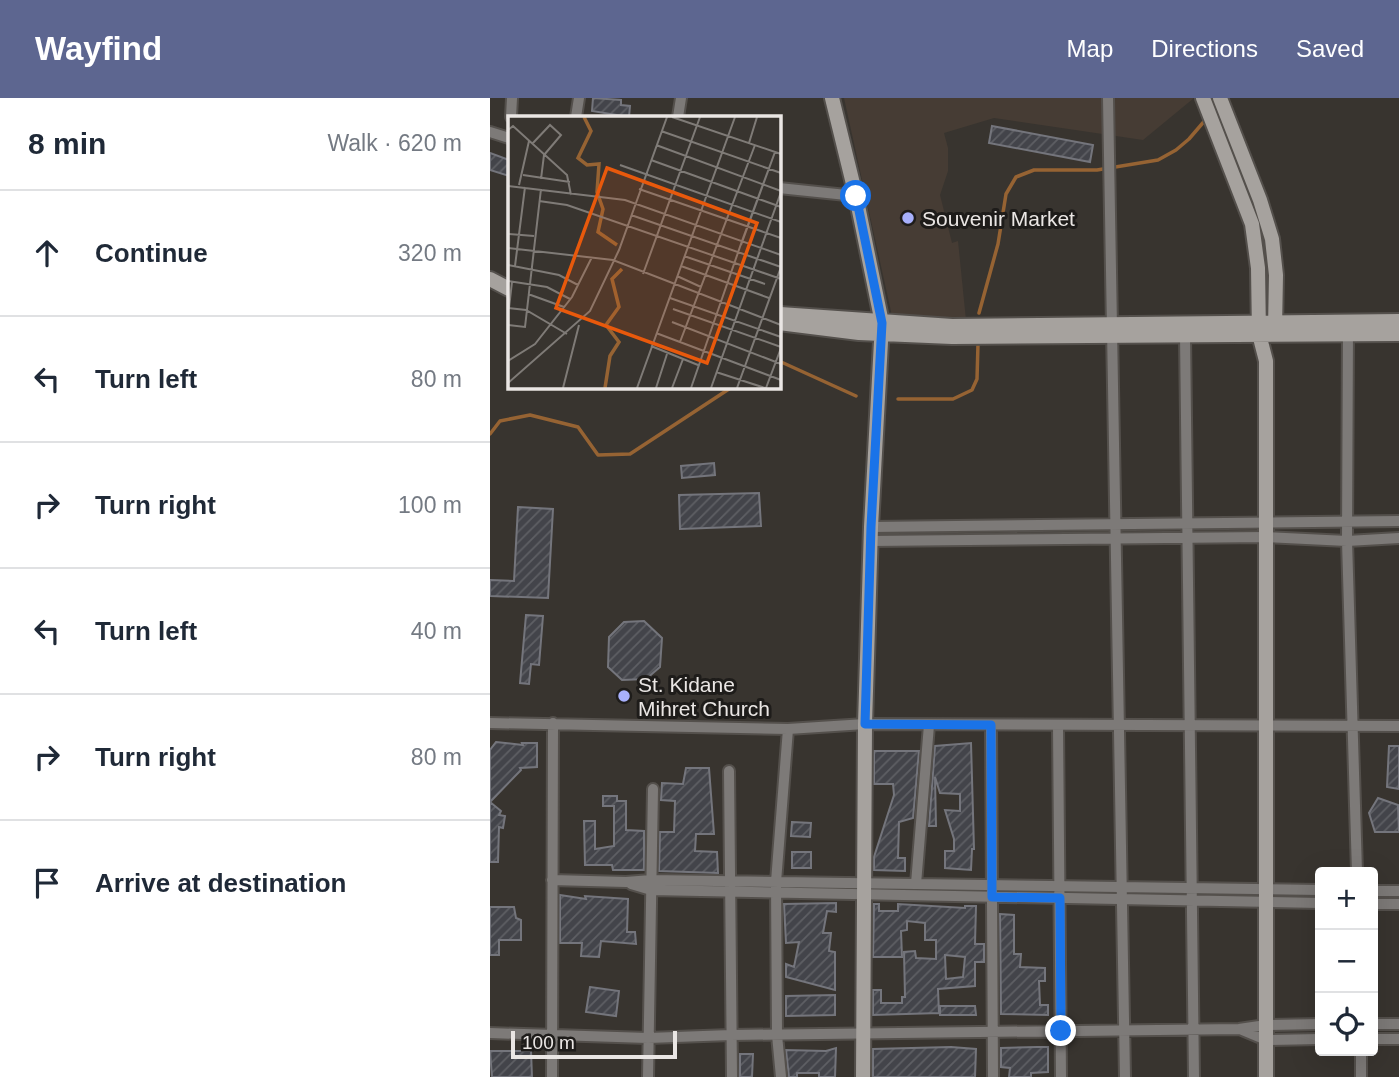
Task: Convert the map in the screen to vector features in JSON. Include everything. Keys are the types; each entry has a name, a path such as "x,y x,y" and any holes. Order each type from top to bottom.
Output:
{"street":[{"path":"511,116 512,98"},
{"path":"576,116 579,98"},
{"path":"678,116 681,98"},
{"path":"832,98 856,196 882,328 871,534 865,724 863,1077"},
{"path":"1108,98 1125,1077"},
{"path":"1203,98 1252,224 1258,268 1259,327 1266,361 1266,1077"},
{"path":"1220,98 1260,200 1272,239 1276,275 1275,327 1266,361"},
{"path":"490,132 508,138"},
{"path":"780,188 856,196"},
{"path":"490,270 508,278"},
{"path":"490,279 508,288"},
{"path":"780,314 882,328 952,331 1275,327 1348,328 1399,334"},
{"path":"1348,328 1399,321"},
{"path":"780,323 859,333 882,328"},
{"path":"1113,330 1185,335 1259,327"},
{"path":"1348,328 1348,541 1357,867"},
{"path":"1185,335 1194,1077"},
{"path":"871,534 1116,524 1399,521"},
{"path":"871,534 1116,538 1266,537 1348,541 1399,538"},
{"path":"490,723 788,729 865,724 1399,726"},
{"path":"552,1077 553,723"},
{"path":"916,884 929,725"},
{"path":"991,725 993,1077"},
{"path":"1058,725 1061,1077"},
{"path":"781,1077 776,887 788,729"},
{"path":"729,771 732,1077"},
{"path":"648,1077 653,789"},
{"path":"552,880 651,885 992,891 1060,886 1191,888 1315,902"},
{"path":"864,889 916,884 1060,898 1192,901 1315,891"},
{"path":"1378,891 1399,891"},
{"path":"1378,904 1399,904"},
{"path":"1378,1024 1399,1024"},
{"path":"1266,1032 1315,1025"},
{"path":"490,1033 648,1038 1239,1029 1315,1038"},
{"path":"1378,1039 1399,1039"},
{"path":"1361,1056 1361,1077"}],"shaded area":[{"name":"Souvenir Market","path":"844,98 1194,98 1143,140 994,118 944,133 948,148 948,171 940,195 952,243 958,241 966,320 910,321 892,316"}],"building":[{"path":"593,98 621,100 621,105 630,106 629,116 592,111"},
{"path":"992,126 1093,145 1090,162 989,143"},
{"path":"490,153 508,160 508,176 490,170"},
{"path":"714,463 715,475 682,478 681,466"},
{"path":"759,493 761,526 680,529 679,495"},
{"path":"518,507 553,509 548,598 490,596 490,580 514,581"},
{"path":"526,615 543,616 539,665 531,664 529,684 520,683"},
{"path":"644,621 662,638 660,667 646,679 622,680 608,667 609,637 624,622"},
{"path":"496,742 523,745 522,743 537,743 537,767 520,768 490,802 490,750"},
{"path":"971,743 974,849 971,870 945,868 945,851 954,851 954,839 945,810 960,811 960,794 940,793 935,777 936,826 929,826 935,746"},
{"path":"1389,746 1399,746 1399,789 1387,787"},
{"path":"874,751 919,751 913,818 899,822 898,858 905,858 905,871 874,870 874,857 894,795 893,784 874,784"},
{"path":"686,768 709,768 714,834 696,834 695,851 717,852 718,873 659,871 660,832 674,832 675,801 661,800 662,783 683,784"},
{"path":"603,796 617,796 617,801 626,801 626,830 644,831 644,870 613,870 612,865 585,865 584,821 595,821 595,849 614,846 614,806 603,806"},
{"path":"1378,798 1398,805 1399,832 1375,832 1369,813"},
{"path":"490,802 501,811 499,815 505,816 503,828 499,827 498,862 490,862"},
{"path":"792,822 811,823 810,837 791,836"},
{"path":"792,852 811,852 811,868 792,868"},
{"path":"560,895 586,899 585,896 628,899 627,932 635,932 636,944 601,941 599,957 581,956 582,943 560,943"},
{"path":"836,903 836,912 827,911 823,933 831,933 829,951 835,952 835,990 786,977 786,964 794,967 799,942 786,943 784,904"},
{"path":"874,904 879,904 879,911 898,911 898,904 965,908 976,906 975,944 984,944 984,962 975,962 975,986 938,989 939,1013 873,1015 873,990 881,990 881,1003 902,1003 902,997 905,997 904,952 915,951 916,958 936,959 936,940 925,940 925,923 907,921 907,930 901,931 902,957 873,957","holes":["945,955 965,957 963,977 946,979"]},
{"path":"490,907 514,907 516,918 521,920 521,940 499,940 499,955 490,955"},
{"path":"1000,914 1014,915 1014,954 1021,954 1020,967 1045,968 1045,981 1039,981 1040,1005 1048,1005 1048,1015 1001,1014"},
{"path":"590,987 619,991 616,1016 586,1012"},
{"path":"835,995 835,1015 786,1016 786,996"},
{"path":"940,1006 975,1006 976,1015 940,1015"},
{"path":"1048,1047 1048,1072 1031,1073 1031,1077 1009,1077 1010,1068 1001,1067 1001,1048"},
{"path":"836,1048 835,1077 819,1077 819,1073 797,1073 797,1077 789,1077 786,1050 826,1051"},
{"path":"873,1049 976,1049 975,1077 873,1077"},
{"path":"490,1051 531,1051 532,1077 492,1077"},
{"path":"740,1054 753,1054 752,1077 740,1077"}],"waterway":[{"path":"979,313 998,244 1006,194 1016,177 1034,170 1097,170 1158,160 1189,139 1207,118"},
{"path":"898,399 953,399 972,390 977,379 978,344"},
{"path":"780,361 856,396"},
{"path":"490,434 500,421 530,415 578,427 598,455 630,454 730,388"}],"place":[{"name":"Souvenir Market","path":"908,218"},
{"name":"St. Kidane Mihret Church","path":"624,696"}],"route":[{"path":"856,196 882,323 871,527 865,724 991,725 992,897 1060,898 1061,1031"}]}
